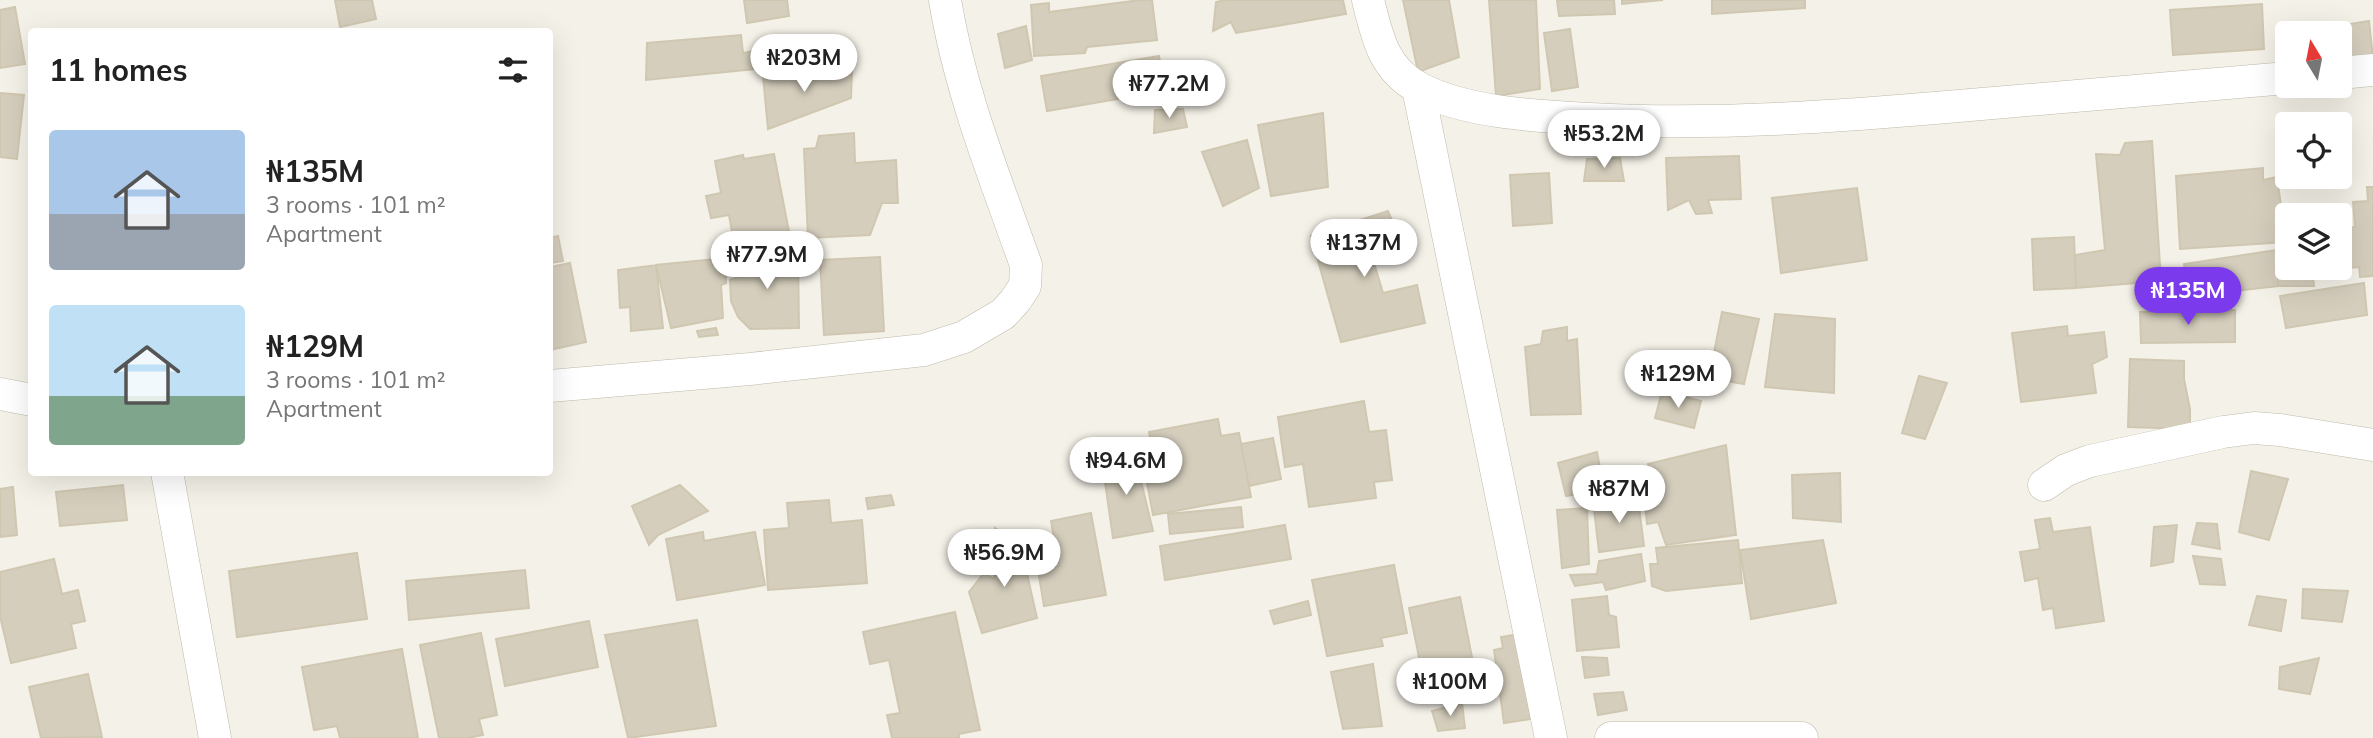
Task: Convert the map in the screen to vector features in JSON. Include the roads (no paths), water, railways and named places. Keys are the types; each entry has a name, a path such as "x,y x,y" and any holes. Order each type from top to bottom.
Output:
{"street":[{"path":"553,386 750,369 924,350 964,337 1003,314 1025,286 1026,265 976,125 950,29 945,0"},
{"path":"1368,0 1382,51 1400,75 1418,88 1464,106 1557,117 1644,122 1818,118 2275,79"},
{"path":"2352,72 2373,70"},
{"path":"1418,88 1551,738"},
{"path":"0,394 28,399"},
{"path":"2044,485 2066,470 2090,461 2223,432 2255,428 2373,445"},
{"path":"168,476 215,738"},
{"path":"1611,738 1802,738"}]}
